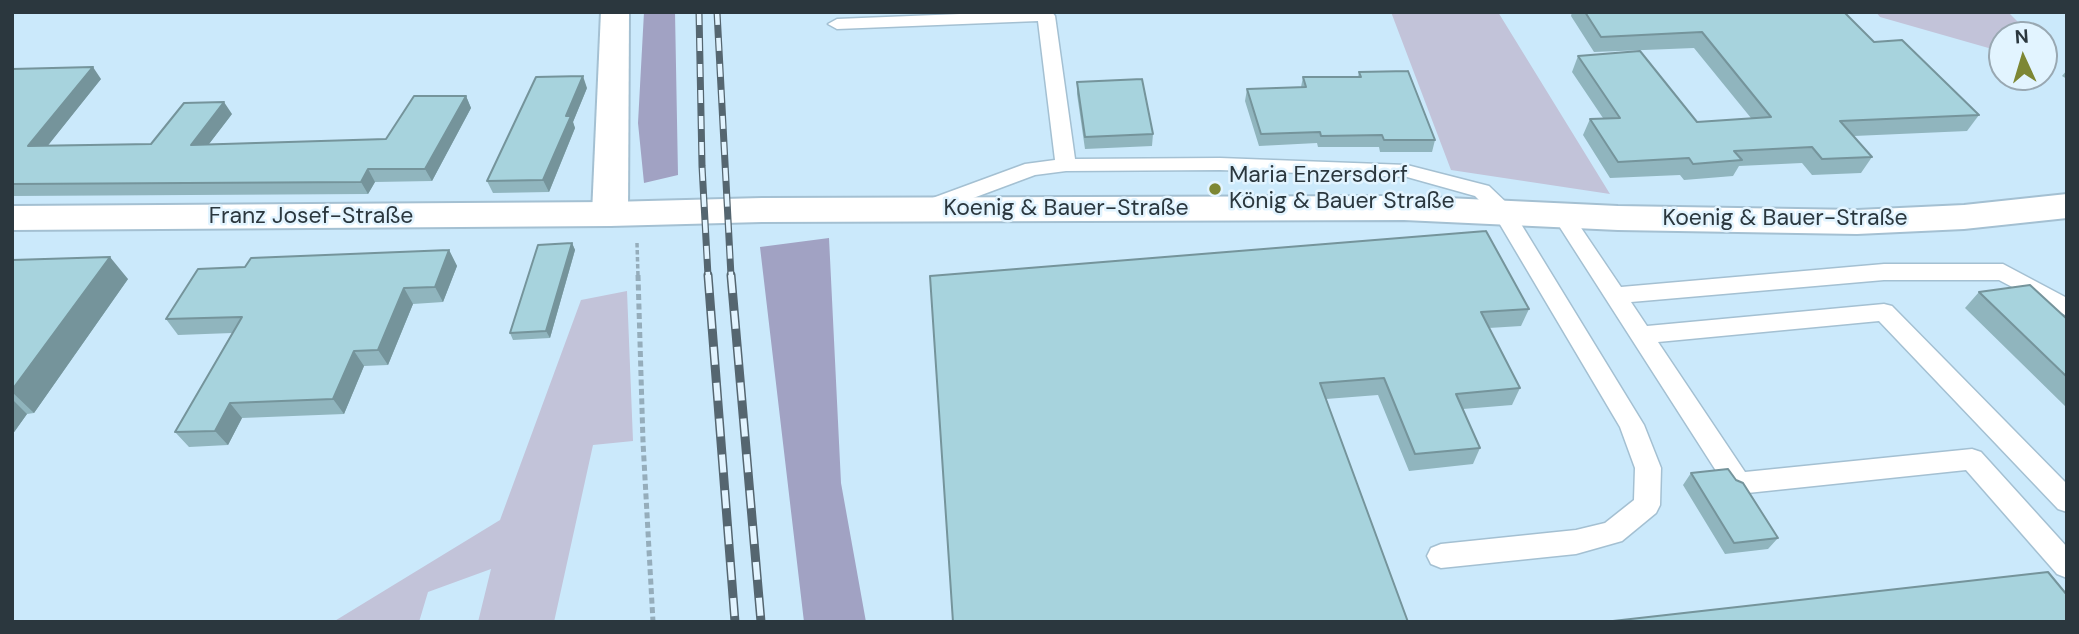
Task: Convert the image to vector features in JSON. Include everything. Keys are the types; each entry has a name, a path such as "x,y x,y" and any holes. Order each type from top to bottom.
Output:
{"street":[{"path":"610,214 615,12"},
{"name":"Koenig & Bauer-Straße","path":"610,214 923,209 1404,208 1562,215 1857,222 1964,217 2067,206"},
{"name":"Franz Josef-Straße","path":"12,218 610,214"}],"lane":[{"path":"837,24 1046,16 1066,165"},
{"name":"Koenig & Bauer-Straße","path":"923,209 1032,169 1066,165 1220,164 1407,171 1482,191 1503,211"},
{"path":"1441,556 1588,539 1614,533 1647,505 1648,468 1632,425 1503,211"},
{"path":"1562,215 1738,483 1972,459 2067,566"},
{"path":"1615,295 1884,272 2003,272 2067,308"},
{"path":"1641,335 1884,312 2067,501"}],"path":[{"path":"610,214 636,232 643,442 653,622"}],"shaded area":[{"path":"644,12 675,12 678,175 644,183 638,123"},
{"path":"1391,12 1498,12 1610,194 1451,170"},
{"path":"1876,12 2008,12 2017,21 1988,21 1988,48 1880,17"},
{"path":"829,238 841,483 866,622 804,622 760,247"},
{"path":"627,291 633,441 593,445 554,622 478,622 491,569 428,592 419,622 333,622 500,520 581,300"}],"building":[{"path":"1585,12 1844,12 1874,42 1902,40 1979,115 1840,121 1872,157 1822,159 1812,147 1734,151 1742,160 1693,164 1689,158 1618,162 1590,119 1620,118 1578,56 1640,51 1697,122 1771,117 1702,32 1601,37"},
{"path":"93,67 28,146 151,144 184,103 224,102 191,145 386,139 414,96 466,96 425,169 368,169 361,182 12,184 12,69"},
{"path":"1408,71 1435,140 1384,140 1382,135 1321,136 1320,132 1261,134 1247,89 1306,87 1303,77 1361,77 1359,72"},
{"path":"583,76 566,116 571,116 543,180 487,181 536,77"},
{"path":"1142,79 1153,134 1085,137 1077,82"},
{"path":"1486,231 1529,309 1481,312 1520,388 1456,394 1480,448 1415,454 1384,378 1320,383 1408,622 953,622 930,276"},
{"path":"572,243 546,331 510,333 538,245"},
{"path":"449,250 435,287 404,288 378,350 354,351 333,399 230,403 215,431 175,432 242,317 166,319 198,269 245,267 251,258"},
{"path":"110,257 12,390 12,260"},
{"path":"2030,285 2067,319 2067,377 1979,292"},
{"path":"1728,469 1736,480 1743,483 1778,538 1734,543 1691,473"},
{"path":"2048,572 2067,595 2067,622 1604,622"}],"railway":[{"path":"699,12 702,166 708,276"},
{"path":"717,12 731,276"},
{"path":"708,275 735,622"},
{"path":"731,275 761,622"}],"place":[{"name":"Maria Enzersdorf König & Bauer Straße","path":"1215,189"}]}
